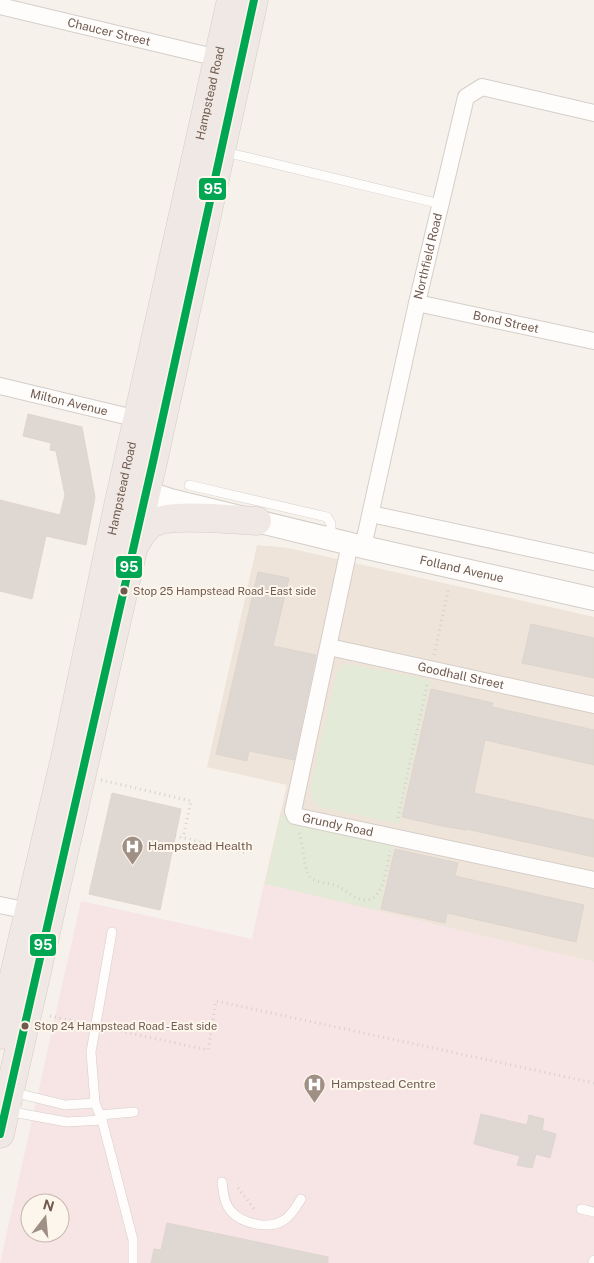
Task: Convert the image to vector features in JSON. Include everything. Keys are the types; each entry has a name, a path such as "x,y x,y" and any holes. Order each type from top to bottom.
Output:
{"highway":[{"name":"Hampstead Road","path":"0,1134 5,1090 39,914 67,749 221,151 230,60 231,0"},
{"name":"Hampstead Road","path":"0,1035 81,775 134,546 138,419 230,60 254,0"},
{"path":"134,546 146,529 152,524 167,518 249,512"}],"street":[{"name":"Chaucer Street","path":"0,6 230,60"},
{"name":"Northfield Road","path":"348,543 371,514 466,97 482,87 594,113"},
{"name":"Bond Street","path":"418,303 594,341"},
{"name":"Milton Avenue","path":"0,386 138,419"},
{"name":"Folland Avenue","path":"135,489 249,512 348,543 594,599"},
{"path":"371,514 594,562"},
{"name":"Grundy Road","path":"348,543 329,647 293,811 295,816 594,880"},
{"name":"Goodhall Street","path":"329,647 594,705"},
{"path":"0,905 39,914"}],"lane":[{"path":"221,151 441,204"},
{"name":"Folland Avenue","path":"189,485 249,512"},
{"path":"112,932 91,1052 95,1103 101,1118 132,1240 133,1263"},
{"path":"5,1090 65,1105 95,1103"},
{"path":"5,1090 18,1113 67,1122 134,1112"},
{"path":"222,1182 230,1211 238,1218 258,1224 275,1225 283,1221 294,1211 301,1199"},
{"path":"581,1209 594,1212"}],"path":[{"path":"433,658 449,587"},
{"path":"398,818 426,685"},
{"path":"81,775 191,800 183,838"},
{"path":"296,827 302,842 308,875 312,880 338,886 358,899 366,900 374,897 381,890 391,845"},
{"path":"175,836 247,853"},
{"path":"106,1027 208,1050 216,1001 594,1083"},
{"path":"50,1016 89,1024"},
{"path":"238,1188 256,1211"}],"shaded area":[{"path":"257,545 288,548 594,617 594,962 264,884 287,785 207,767"},
{"name":"Hampstead Centre","path":"264,884 594,962 594,1263 0,1263 81,901 252,939"}],"green space":[{"path":"348,664 431,680 399,824 321,807 312,798 310,789 336,676 341,666"},
{"path":"281,815 395,842 379,910 266,884"}],"building":[{"path":"28,414 82,427 95,497 86,545 46,536 32,599 0,591 0,500 60,515 65,495 56,451 50,450 51,443 23,436"},
{"path":"258,572 289,578 273,646 316,655 294,760 249,751 247,761 216,754"},
{"path":"531,624 594,638 594,678 522,663"},
{"path":"431,689 493,703 492,707 594,730 594,765 485,740 474,793 594,820 594,857 402,817"},
{"name":"Hampstead Health","path":"112,793 181,809 160,910 89,894"},
{"path":"395,849 458,863 455,876 584,905 576,942 447,913 445,923 381,909"},
{"path":"481,1114 527,1125 529,1115 544,1119 542,1130 556,1134 550,1158 536,1154 532,1168 517,1165 520,1156 474,1144"},
{"path":"167,1223 328,1257 328,1263 151,1263 154,1249 161,1250"}],"transit line":[{"name":"95","path":"0,1134 153,462 254,0"}],"place":[{"name":"Stop 25 Hampstead Road - East side","path":"124,591"},
{"name":"Hampstead Health","path":"132,865"},
{"name":"Stop 24 Hampstead Road - East side","path":"25,1026"},
{"name":"Hampstead Centre","path":"315,1103"}]}
